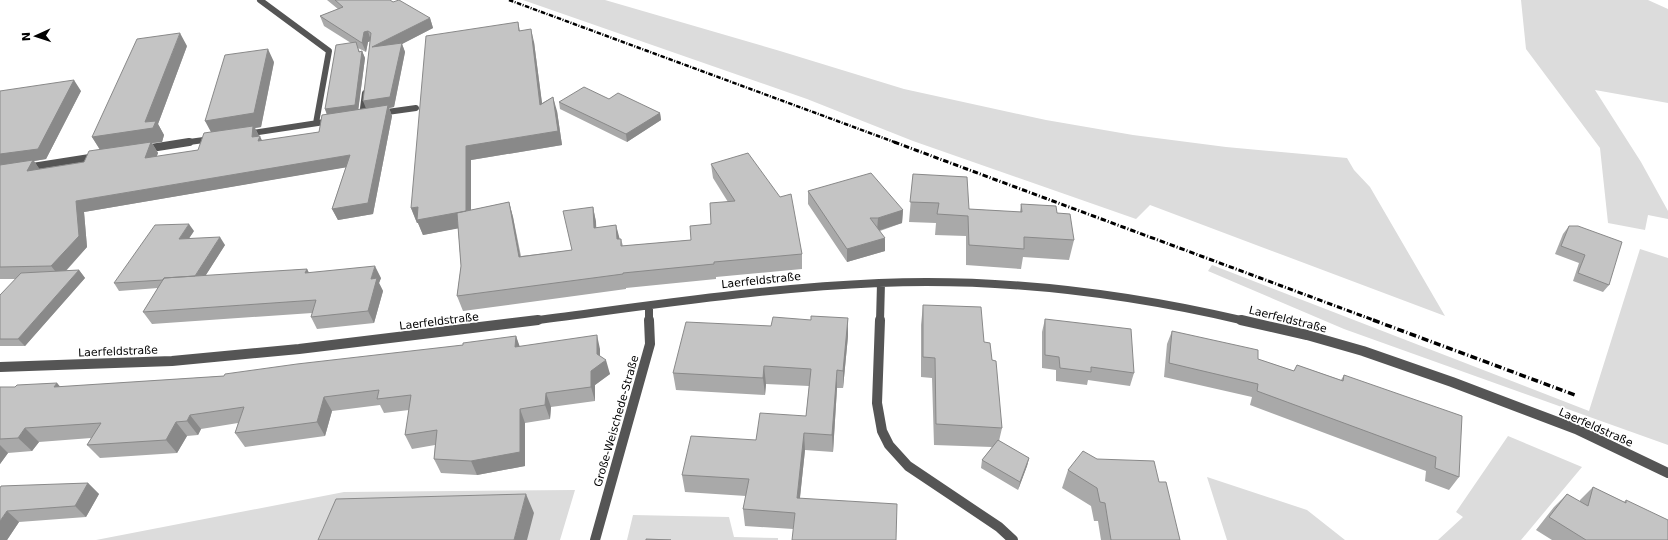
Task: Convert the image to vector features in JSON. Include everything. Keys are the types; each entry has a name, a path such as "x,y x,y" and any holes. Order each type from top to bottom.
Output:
{"street":[{"path":"260,0 329,51 316,123"},
{"path":"362,116 366,84"},
{"path":"354,117 416,108"},
{"path":"238,135 339,120"},
{"path":"138,150 215,139"},
{"path":"16,169 101,156"},
{"path":"881,283 877,403 878,422 885,441 894,454 908,466 999,527 1013,540"},
{"name":"Laerfeldstraße","path":"0,367 172,361 267,352 402,337 730,295 808,287 881,283 990,284 1037,287 1111,296 1212,313 1307,335 1363,350 1576,429 1668,473"},
{"name":"Große-Weischede-Straße","path":"595,540 650,344 649,306"}],"shaded area":[{"path":"523,0 605,0 904,89 1046,120 1133,135 1226,147 1347,158 1354,170 1370,187 1445,316 1150,205 1136,219 913,141 807,99"},
{"path":"1521,0 1648,0 1668,9 1668,103 1595,90 1641,162 1668,211 1668,219 1648,215 1645,230 1608,223 1600,148 1526,49"},
{"path":"1640,249 1668,258 1668,445 1344,329 1208,271 1212,265 1589,411"},
{"path":"1508,436 1582,467 1521,540 1438,540 1463,517 1456,512"},
{"path":"1207,477 1307,510 1345,540 1227,540"},
{"path":"575,490 560,540 96,540 344,492"},
{"path":"633,515 729,517 734,537 778,538 778,540 627,540"}],"building":[{"path":"335,0 390,0 393,2 399,0 430,18 372,47 402,43 390,97 363,101 371,33 368,31 364,32 362,43 320,16 343,7"},
{"path":"518,22 519,31 531,29 540,105 553,97 558,131 466,146 466,211 417,220 418,207 411,208 426,36"},
{"path":"180,33 145,122 156,121 153,128 92,137 137,39"},
{"path":"356,42 359,52 362,51 355,105 325,109 336,45"},
{"path":"268,49 254,113 205,121 225,55"},
{"path":"74,80 38,149 0,154 0,91"},
{"path":"584,87 609,99 618,93 660,113 626,134 559,102"},
{"path":"388,105 368,203 332,209 350,155 76,201 79,236 51,266 0,267 0,165 33,160 27,171 84,162 89,151 151,142 145,158 198,150 204,133 253,126 252,137 260,136 258,141 319,132 322,115"},
{"path":"748,153 780,197 791,194 802,254 714,262 714,264 623,273 457,296 461,266 457,213 509,202 519,257 572,250 563,211 593,207 594,228 616,225 617,239 621,239 621,246 691,240 690,226 711,224 710,203 735,201 711,164"},
{"path":"871,173 903,210 878,218 870,218 885,238 847,249 808,191"},
{"path":"913,174 967,177 969,209 1022,212 1021,204 1056,206 1057,213 1070,214 1074,240 1024,237 1024,249 969,245 968,216 937,214 939,203 910,202"},
{"path":"189,224 179,239 220,237 195,276 164,278 163,280 114,283 155,225"},
{"path":"1569,226 1578,226 1622,242 1609,285 1578,273 1585,255 1561,246"},
{"path":"375,266 371,279 377,278 368,311 311,317 316,300 143,312 164,278 307,269 305,273"},
{"path":"79,270 18,339 0,339 0,295 21,273"},
{"path":"923,305 981,307 984,342 990,343 992,360 996,361 1002,428 936,424 935,358 923,357"},
{"path":"811,316 848,318 843,371 837,370 832,435 804,433 797,498 897,504 896,540 792,540 795,513 743,509 749,479 682,475 691,436 756,440 760,413 806,416 811,369 764,366 763,378 673,373 686,322 771,326 773,317 811,320"},
{"path":"1045,319 1131,329 1134,373 1091,367 1091,372 1060,368 1059,357 1045,355"},
{"path":"1172,331 1258,350 1258,359 1294,371 1297,365 1343,381 1344,375 1462,416 1459,477 1435,468 1436,457 1257,391 1258,384 1169,363"},
{"path":"597,335 597,354 606,360 591,371 591,387 546,393 545,405 520,409 520,452 471,461 434,459 437,430 405,435 411,395 377,399 379,390 324,397 317,422 235,433 244,407 190,415 187,421 176,422 166,440 87,445 101,423 25,428 18,438 0,439 0,387 57,383 54,387 224,376 225,374 297,364 463,345 463,343 516,336 515,347"},
{"path":"998,440 1029,458 1020,482 982,460"},
{"path":"1083,451 1097,459 1154,461 1159,482 1166,482 1180,540 1111,540 1105,503 1100,502 1097,488 1068,470"},
{"path":"88,483 75,506 7,511 0,521 1,486"},
{"path":"1593,487 1626,503 1626,500 1668,520 1668,540 1586,540 1549,517 1567,494 1588,506"},
{"path":"526,494 514,540 318,540 336,499"},
{"path":"646,539 671,540 646,540"}],"railway":[{"path":"509,0 897,143"},
{"path":"894,142 1376,321"},
{"path":"1373,320 1575,395"}]}
